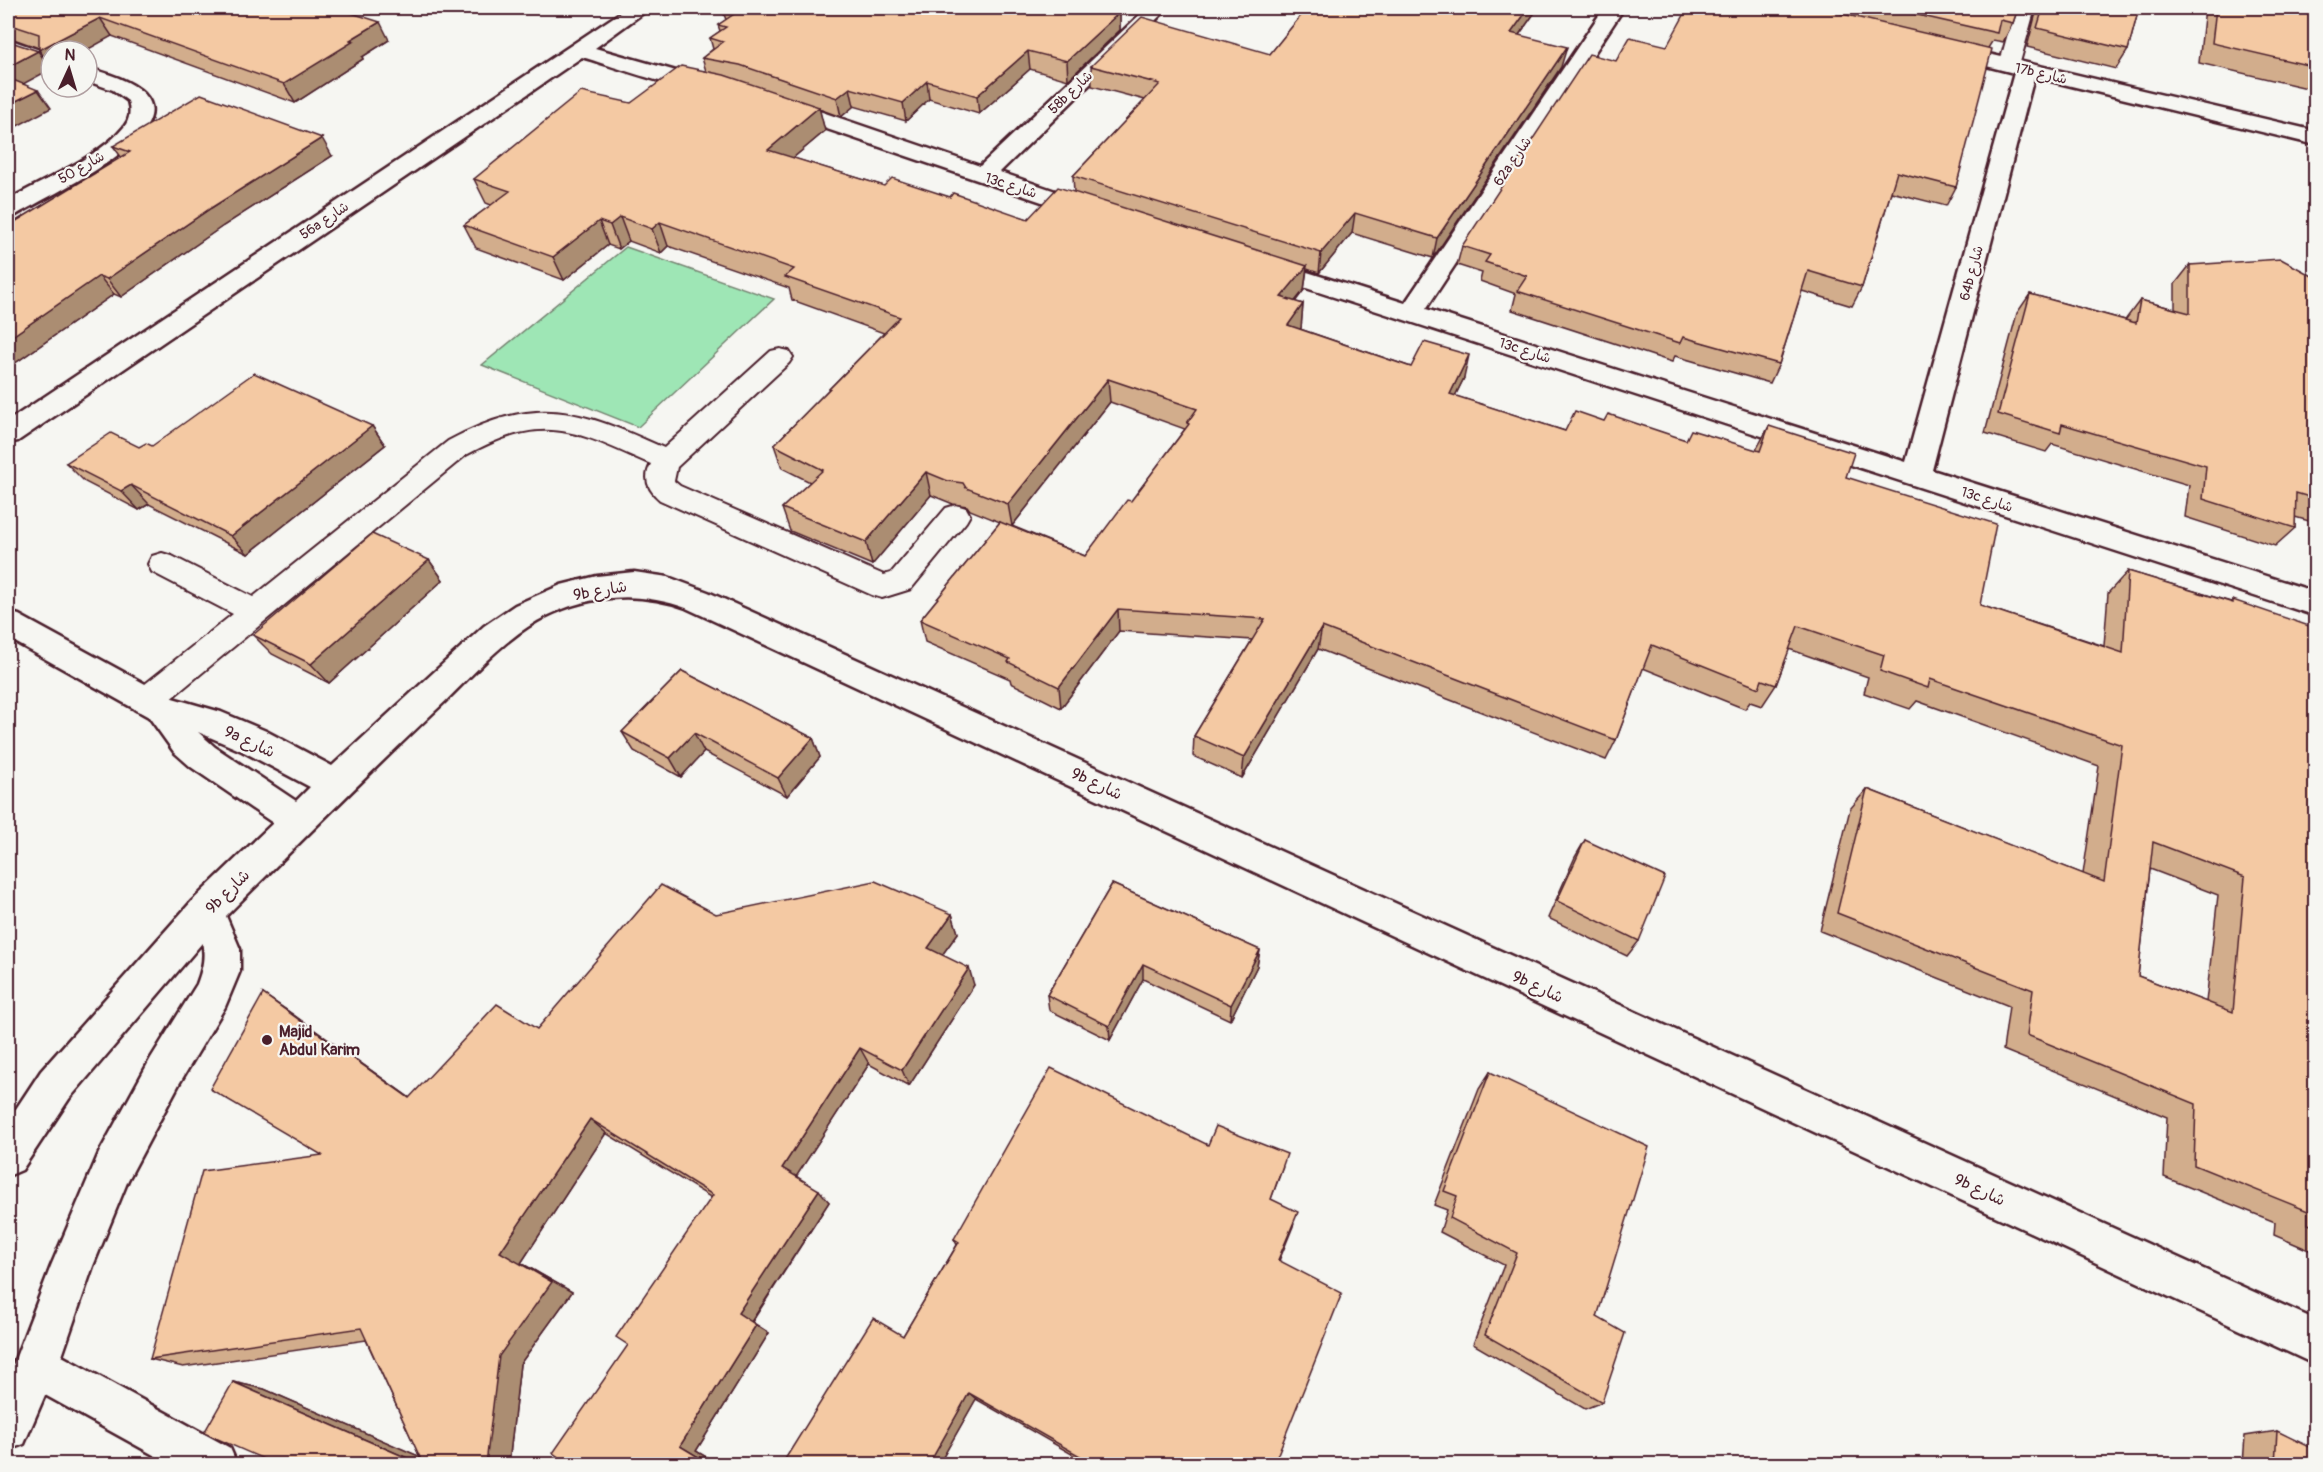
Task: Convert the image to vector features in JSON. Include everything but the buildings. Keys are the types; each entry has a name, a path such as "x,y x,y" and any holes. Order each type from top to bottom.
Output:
{"street":[{"name":"56a شارع","path":"8,434 640,8"},
{"name":"58b شارع","path":"982,176 1158,8"},
{"name":"62a شارع","path":"1410,314 1614,8"},
{"path":"577,49 679,79 736,90 704,73 598,36"},
{"path":"8,45 39,57"},
{"name":"17b شارع","path":"1929,46 2316,138"},
{"name":"64b شارع","path":"1917,476 2018,67"},
{"name":"شارع 50","path":"8,210 102,156 134,130 141,118 142,107 138,98 130,90 99,78"},
{"name":"13c شارع","path":"758,98 982,176 1116,219"},
{"name":"13c شارع","path":"1238,258 2316,604"},
{"name":"9b شارع","path":"13,1144 55,1084 205,913 297,820 495,635 526,614 561,597 597,588 634,584 668,589 948,715 2316,1343"},
{"name":"9a شارع","path":"8,624 153,705 209,722 254,741 335,784"},
{"name":"9a شارع","path":"153,705 186,742 203,757 297,820"},
{"path":"8,1428 36,1366 72,1266 112,1167 165,1071 212,994 221,971 222,949 205,913"},
{"path":"36,1366 214,1464"}],"lane":[{"path":"2018,67 2025,8"},
{"path":"780,357 667,460 661,468 659,478 662,487 670,493 882,587 901,581 956,515"},
{"path":"153,705 256,612 457,448 493,430 535,421 577,423 667,460"},
{"path":"162,564 256,612"}],"green space":[{"path":"626,247 774,299 638,427 482,365"}],"place":[{"name":"Majid Abdul Karim","path":"267,1040"}]}
